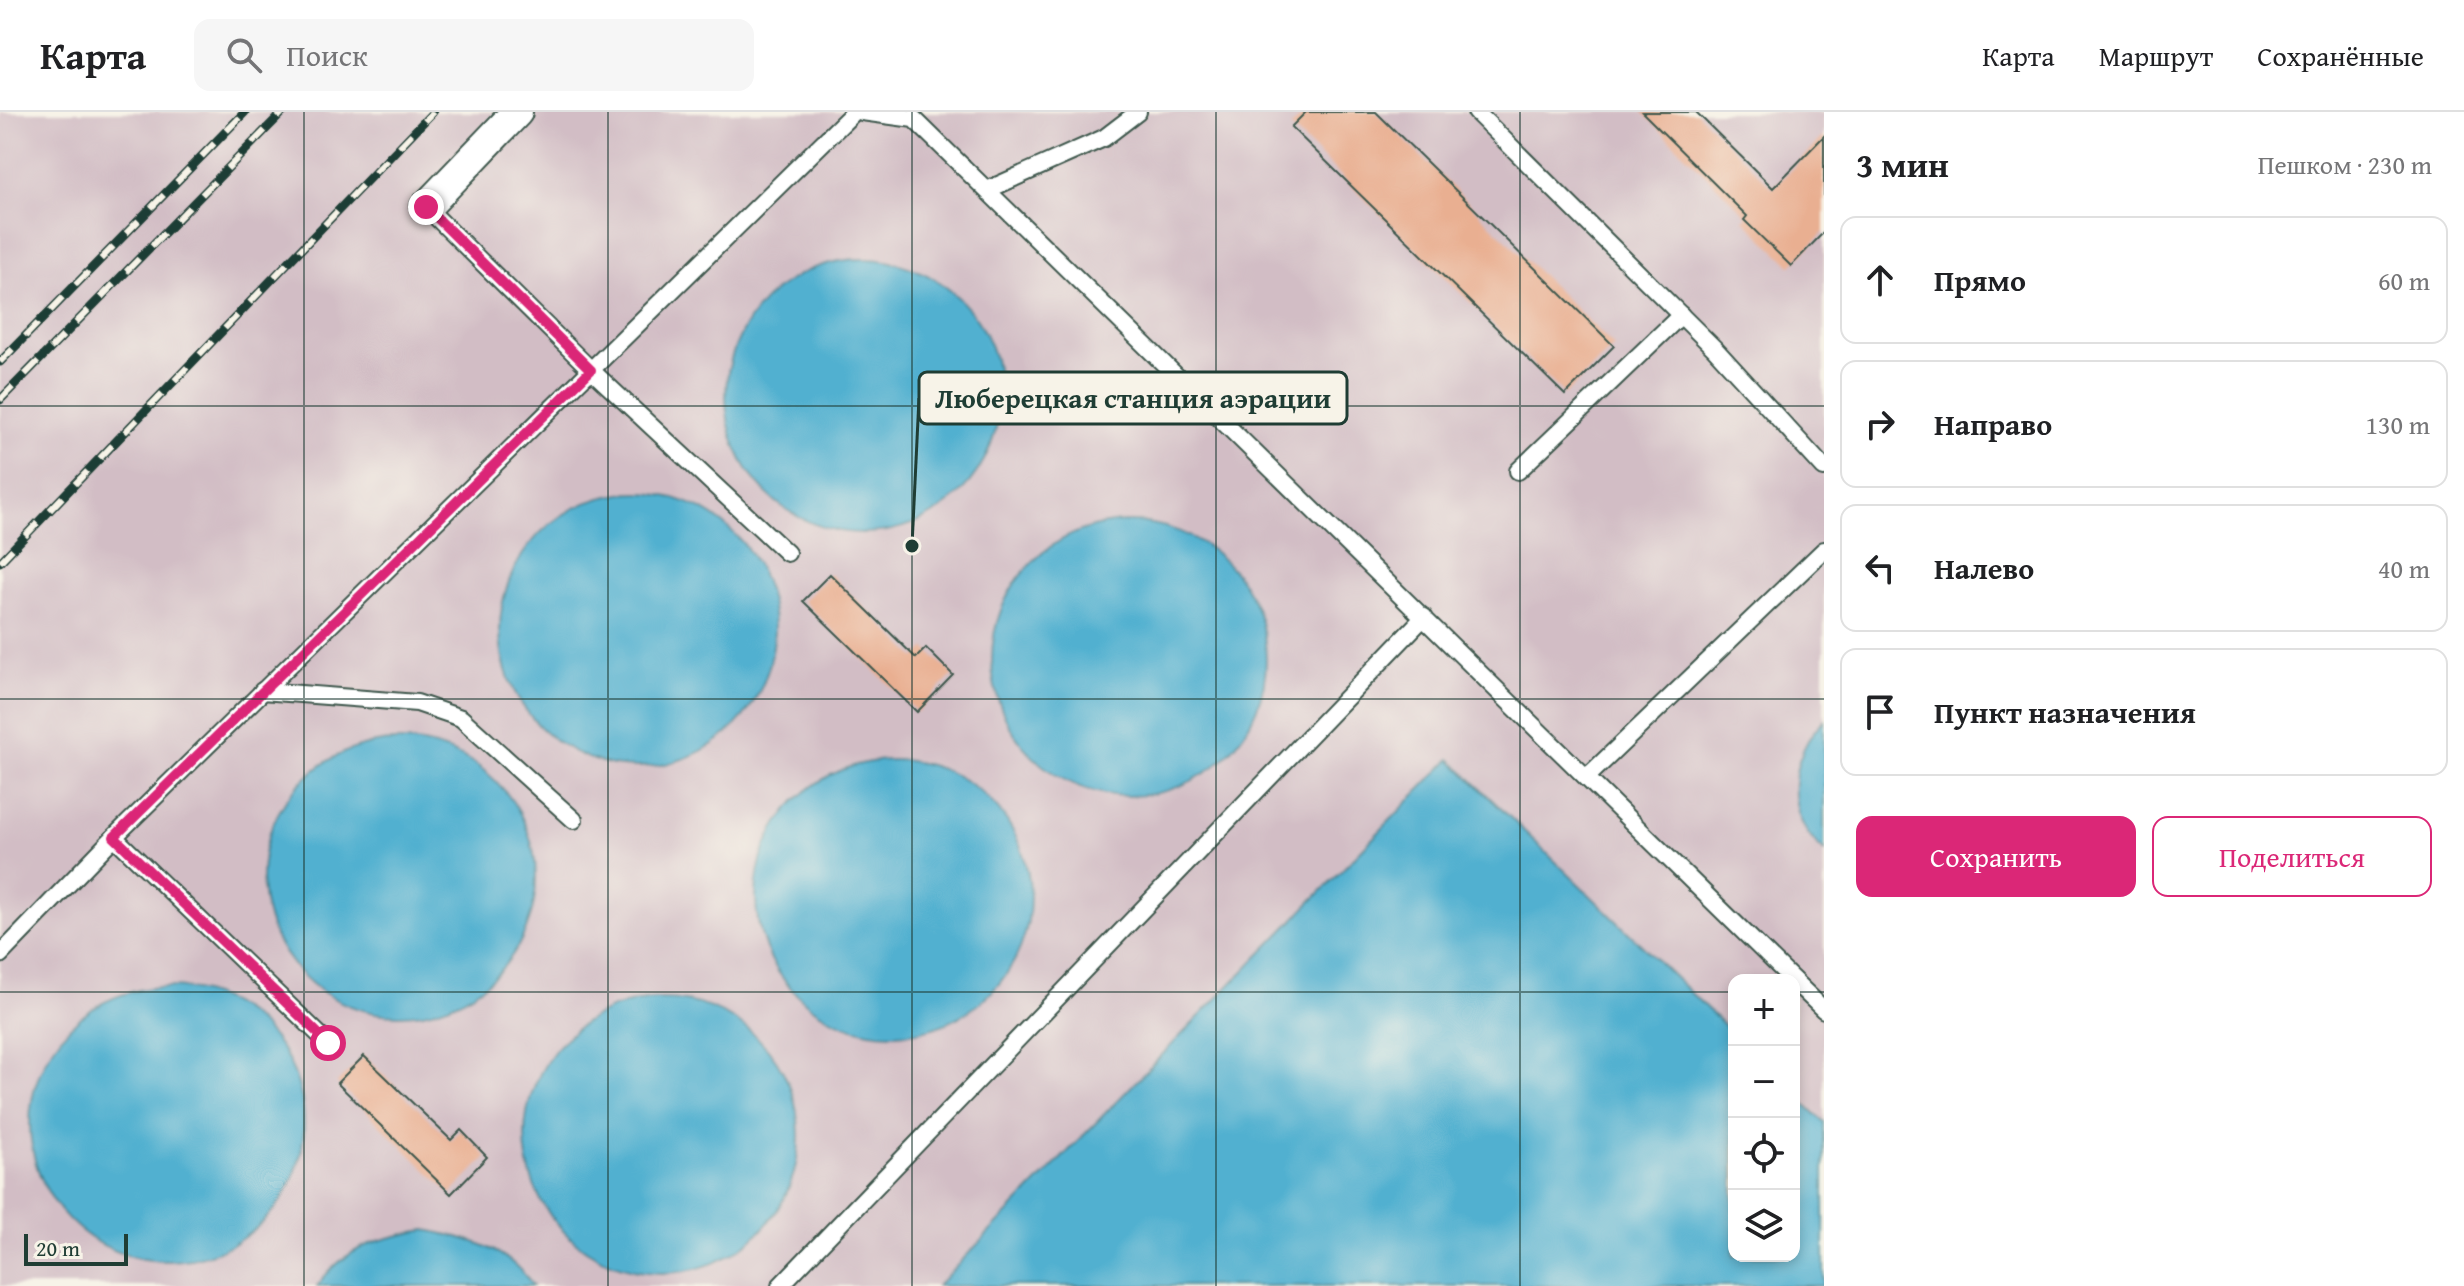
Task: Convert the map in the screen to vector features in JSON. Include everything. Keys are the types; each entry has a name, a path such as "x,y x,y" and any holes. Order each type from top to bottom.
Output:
{"street":[{"path":"426,207 517,112"}],"lane":[{"path":"0,955 114,837 854,112"},
{"path":"862,112 914,119 1788,974"},
{"path":"987,190 1104,138 1138,112"},
{"path":"1476,112 1681,315 1824,468"},
{"path":"426,207 591,370 787,553"},
{"path":"1518,471 1681,315"},
{"path":"1587,777 1824,550"},
{"path":"780,1286 1424,617"},
{"path":"262,691 417,703 461,718 574,820"},
{"path":"114,837 328,1043"},
{"path":"1800,986 1824,1010"}],"shaded area":[{"path":"0,112 1824,112 1824,1286 0,1286"}],"water":[{"path":"876,259 916,269 960,299 990,343 998,369 998,423 990,449 960,493 916,523 890,531 850,533 798,517 776,502 757,483 736,449 728,423 726,383 742,331 757,309 776,290 810,269 836,261"},
{"path":"650,493 690,503 734,533 764,577 772,603 772,657 764,683 734,727 690,757 664,765 624,767 572,751 550,736 531,717 510,683 502,657 500,617 516,565 531,543 550,524 584,503 610,495"},
{"path":"1142,522 1182,532 1226,562 1256,606 1264,632 1264,686 1256,712 1226,756 1182,786 1156,794 1116,796 1064,780 1042,765 1023,746 1002,712 994,686 992,646 1008,594 1023,572 1042,553 1076,532 1102,524"},
{"path":"1824,720 1824,851 1810,837 1801,821 1795,786 1803,750"},
{"path":"386,741 412,741 464,757 496,781 513,802 526,826 534,851 534,905 526,930 513,954 496,975 475,992 451,1005 426,1013 386,1015 334,999 312,984 293,965 278,943 268,918 262,891 262,865 278,813 293,791 312,772 334,757 359,747"},
{"path":"1450,759 1728,1029 1728,1262 1800,1262 1800,1099 1824,1122 1824,1286 937,1286"},
{"path":"880,760 906,760 958,776 990,800 1007,821 1020,845 1028,870 1028,924 1020,949 1007,973 990,994 969,1011 945,1024 920,1032 880,1034 828,1018 806,1003 787,984 772,962 762,937 756,910 756,884 772,832 787,810 806,791 828,776 853,766"},
{"path":"154,987 180,987 232,1003 264,1027 281,1048 294,1072 302,1097 302,1151 294,1176 281,1200 264,1221 243,1238 219,1251 194,1259 154,1261 102,1245 80,1230 61,1211 46,1189 36,1164 30,1137 30,1111 46,1059 61,1037 80,1018 102,1003 127,993"},
{"path":"675,999 715,1009 759,1039 789,1083 797,1109 797,1163 789,1189 759,1233 715,1263 689,1271 649,1273 597,1257 575,1242 556,1223 535,1189 527,1163 525,1123 541,1071 556,1049 575,1030 609,1009 635,1001"},
{"path":"426,1230 486,1247 512,1262 533,1286 317,1286 340,1262 365,1246"}],"building":[{"path":"1306,112 1376,112 1614,346 1565,395 1291,127"},
{"path":"1642,112 1696,112 1773,188 1824,136 1824,232 1791,266 1744,220 1747,216"},
{"path":"830,574 916,658 926,648 953,675 917,712 803,601"},
{"path":"364,1056 451,1140 461,1130 487,1157 451,1194 337,1083"}],"railway":[{"path":"0,362 245,112"},
{"path":"0,400 283,112"},
{"path":"0,562 433,112"}],"place":[{"name":"Люберецкая станция аэрации","path":"912,546"}],"route":[{"path":"328,1043 114,837 591,370 426,207"}]}
